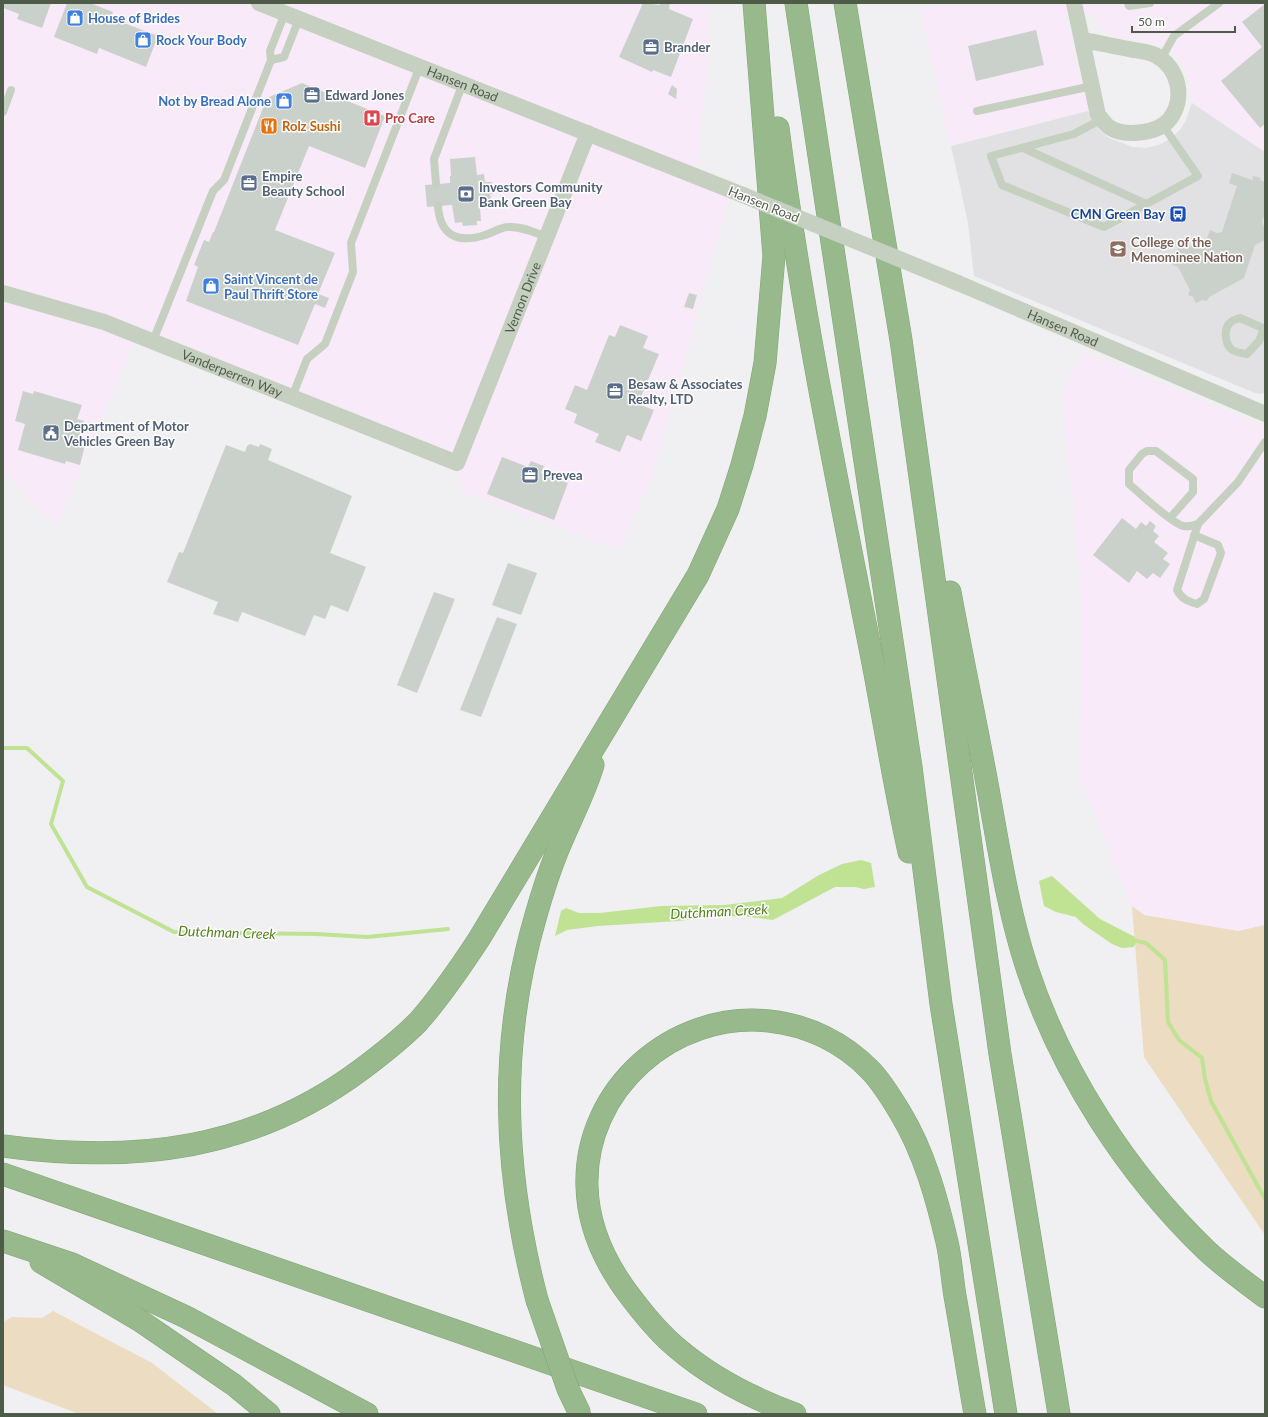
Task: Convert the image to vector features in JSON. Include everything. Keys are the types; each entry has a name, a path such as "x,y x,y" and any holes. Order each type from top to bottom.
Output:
{"highway":[{"path":"796,3 911,767 941,1004 1006,1414"},
{"path":"845,3 901,340 1008,901 1027,968 1042,1009 1084,1093 1125,1158 1147,1187 1207,1251 1265,1297"},
{"path":"755,10 773,87 787,194 828,434 873,664 893,781 941,1004"},
{"path":"3,1146 41,1152 110,1154 174,1149 232,1136 281,1118 337,1087 390,1048 417,1023 441,996 479,939 698,575 728,509 742,465 755,416 765,363 774,256 755,10"},
{"path":"901,340 1000,1054 1059,1414"},
{"path":"580,1414 568,1389 537,1300 518,1218 510,1146 512,1050 519,983 536,915 555,859 585,792 603,731"},
{"path":"796,1414 758,1398 719,1378 677,1348 647,1318 616,1280 599,1248 589,1211 586,1185 591,1143 600,1119 610,1101 638,1064 658,1048 690,1031 714,1024 738,1020 760,1020 785,1023 808,1029 827,1038 855,1057 870,1070 882,1085 902,1116 926,1172 937,1204 948,1244 975,1414"},
{"path":"3,1174 696,1414"},
{"path":"9,1243 68,1280 139,1320 234,1385 269,1414"},
{"path":"9,1243 72,1264 186,1317 367,1414"}],"street":[{"name":"Hansen Road","path":"259,3 291,12 420,66 743,195 958,283 1265,414"},
{"path":"1074,3 1098,115 1109,127 1129,133 1152,131 1168,121 1176,108 1179,91 1176,75 1161,59 1154,54 1083,40"},
{"name":"Vernon Drive","path":"458,463 588,132"},
{"name":"Vanderperren Way","path":"3,293 104,322 458,463"}],"lane":[{"path":"1128,3 1128,6 1150,3"},
{"path":"1161,59 1174,36 1219,3"},
{"path":"153,342 213,191 224,180 271,60 270,51 291,12"},
{"path":"271,60 284,57 291,12"},
{"path":"292,397 307,359 325,344 353,272 351,243 420,66"},
{"path":"436,184 434,159 463,83"},
{"path":"977,111 1092,86"},
{"path":"3,112 11,90"},
{"path":"1102,119 1074,134 991,156 1002,185 1104,227 1198,176 1162,124"},
{"path":"1023,148 1146,204"},
{"path":"438,206 439,218 443,227 448,233 456,237 476,237 506,227 517,227 547,237"},
{"path":"1240,318 1265,329 1259,341 1247,354 1238,353 1231,348 1226,340 1226,330 1230,323 1240,318"},
{"path":"1170,518 1193,492 1193,479 1156,451 1147,451 1142,454 1129,470 1129,484 1170,518 1181,525 1191,527 1198,524 1238,482 1265,442"},
{"path":"1194,535 1218,545 1221,553 1204,599 1197,604 1180,597 1177,590 1194,535 1198,524"}],"shaded area":[{"path":"3,3 706,3 709,45 696,176 730,190 653,473 618,549 463,492 457,463 136,335 56,526 8,476 3,474"},
{"path":"951,3 1265,3 1265,152 1192,103 1190,77 1176,55 1163,45 1115,37 1098,24 1092,12 1066,18 1088,111 951,146 921,9"},
{"name":"College of the Menominee Nation","path":"1192,103 1265,152 1265,393 1261,394 1255,393 974,276 968,223 951,146 1088,111 1100,131 1109,138 1133,147 1146,148 1159,145 1170,139 1180,130 1186,120"},
{"path":"1083,354 1111,363 1265,427 1265,925 1238,931 1144,915 1132,906 1080,776 1082,596 1062,391"},
{"path":"1132,906 1144,915 1238,931 1265,925 1265,1235 1144,1057"},
{"path":"53,1311 152,1363 218,1414 79,1414 3,1385 3,1322 12,1317 42,1318"}],"water":[{"path":"861,860 871,863 875,887 864,889 855,887 835,887 773,920 742,916 709,917 678,921 598,926 567,930 555,936 561,911 566,908 579,913 600,913 661,906 724,905 782,898 819,875 842,864"},
{"path":"1052,876 1100,919 1135,937 1136,941 1134,947 1122,948 1112,944 1083,924 1076,917 1056,912 1044,906 1039,881"}],"building":[{"path":"3,3 51,3 42,28 17,19 19,14 3,8"},
{"path":"67,3 90,3 113,12 111,18 158,36 146,67 99,48 97,54 54,37"},
{"path":"643,3 660,5 660,3 670,3 669,9 693,19 671,77 653,70 652,72 619,57"},
{"path":"1265,4 1265,124 1260,128 1221,81 1262,47 1242,22"},
{"path":"1036,30 1044,65 976,81 968,46"},
{"path":"302,83 385,116 365,168 309,146 275,230 335,253 318,294 329,298 325,308 315,304 298,345 186,301 198,267 194,265 204,240 209,242 214,232 267,98"},
{"path":"672,85 677,89 676,99 668,94"},
{"path":"475,157 477,175 484,174 485,182 492,182 493,194 490,194 491,199 486,199 487,207 480,208 481,221 477,221 477,225 463,226 462,222 455,223 452,205 427,207 425,185 450,183 450,159"},
{"path":"1232,173 1252,180 1253,176 1261,178 1260,180 1265,182 1265,213 1262,222 1265,229 1265,240 1255,245 1244,278 1209,297 1207,301 1202,300 1196,303 1193,297 1188,295 1190,290 1178,267 1172,265 1174,260 1172,256 1176,254 1179,246 1186,249 1207,239 1210,230 1217,233 1222,232 1237,186 1229,183"},
{"path":"689,293 697,295 693,309 684,307"},
{"path":"620,325 648,336 643,348 659,354 638,404 654,410 641,441 627,435 620,452 595,442 599,434 574,423 577,414 565,409 575,385 587,390 609,335 615,337"},
{"name":"Department of Motor Vehicles Green Bay","path":"23,391 33,394 34,391 82,405 77,419 84,421 78,443 85,445 80,465 66,461 65,464 18,450 25,424 15,421"},
{"path":"250,444 259,447 260,444 272,449 268,460 352,496 330,553 366,567 348,612 331,605 325,619 314,615 305,636 242,612 238,622 213,614 218,602 167,582 179,552 183,553 226,445 245,452 247,446"},
{"path":"502,457 528,467 531,461 544,466 541,473 568,483 554,520 487,494"},
{"path":"1122,518 1136,529 1141,522 1146,526 1150,521 1156,526 1153,531 1159,536 1154,542 1168,553 1163,559 1170,564 1160,578 1153,573 1147,579 1137,571 1129,583 1093,555"},
{"path":"508,563 537,573 521,615 492,605"},
{"path":"434,592 455,599 417,693 397,685"},
{"path":"497,617 517,624 481,717 460,710"}],"waterway":[{"name":"Dutchman Creek","path":"3,748 27,748 63,781 51,824 87,887 174,932 316,934 367,937 448,929"},
{"name":"Dutchman Creek","path":"1132,940 1146,943 1165,960 1168,1022 1179,1040 1202,1058 1205,1079 1211,1101 1265,1199"}],"place":[{"name":"House of Brides","path":"75,18"},
{"name":"Rock Your Body","path":"143,40"},
{"name":"Brander","path":"651,47"},
{"name":"Edward Jones","path":"312,95"},
{"name":"Not by Bread Alone","path":"284,101"},
{"name":"Pro Care","path":"372,118"},
{"name":"Rolz Sushi","path":"269,126"},
{"name":"Empire Beauty School","path":"249,183"},
{"name":"Investors Community Bank Green Bay","path":"466,194"},
{"name":"CMN Green Bay","path":"1178,214"},
{"name":"College of the Menominee Nation","path":"1118,249"},
{"name":"Saint Vincent de Paul Thrift Store","path":"211,286"},
{"name":"Besaw & Associates Realty, LTD","path":"615,391"},
{"name":"Department of Motor Vehicles Green Bay","path":"51,433"},
{"name":"Prevea","path":"530,475"}]}
